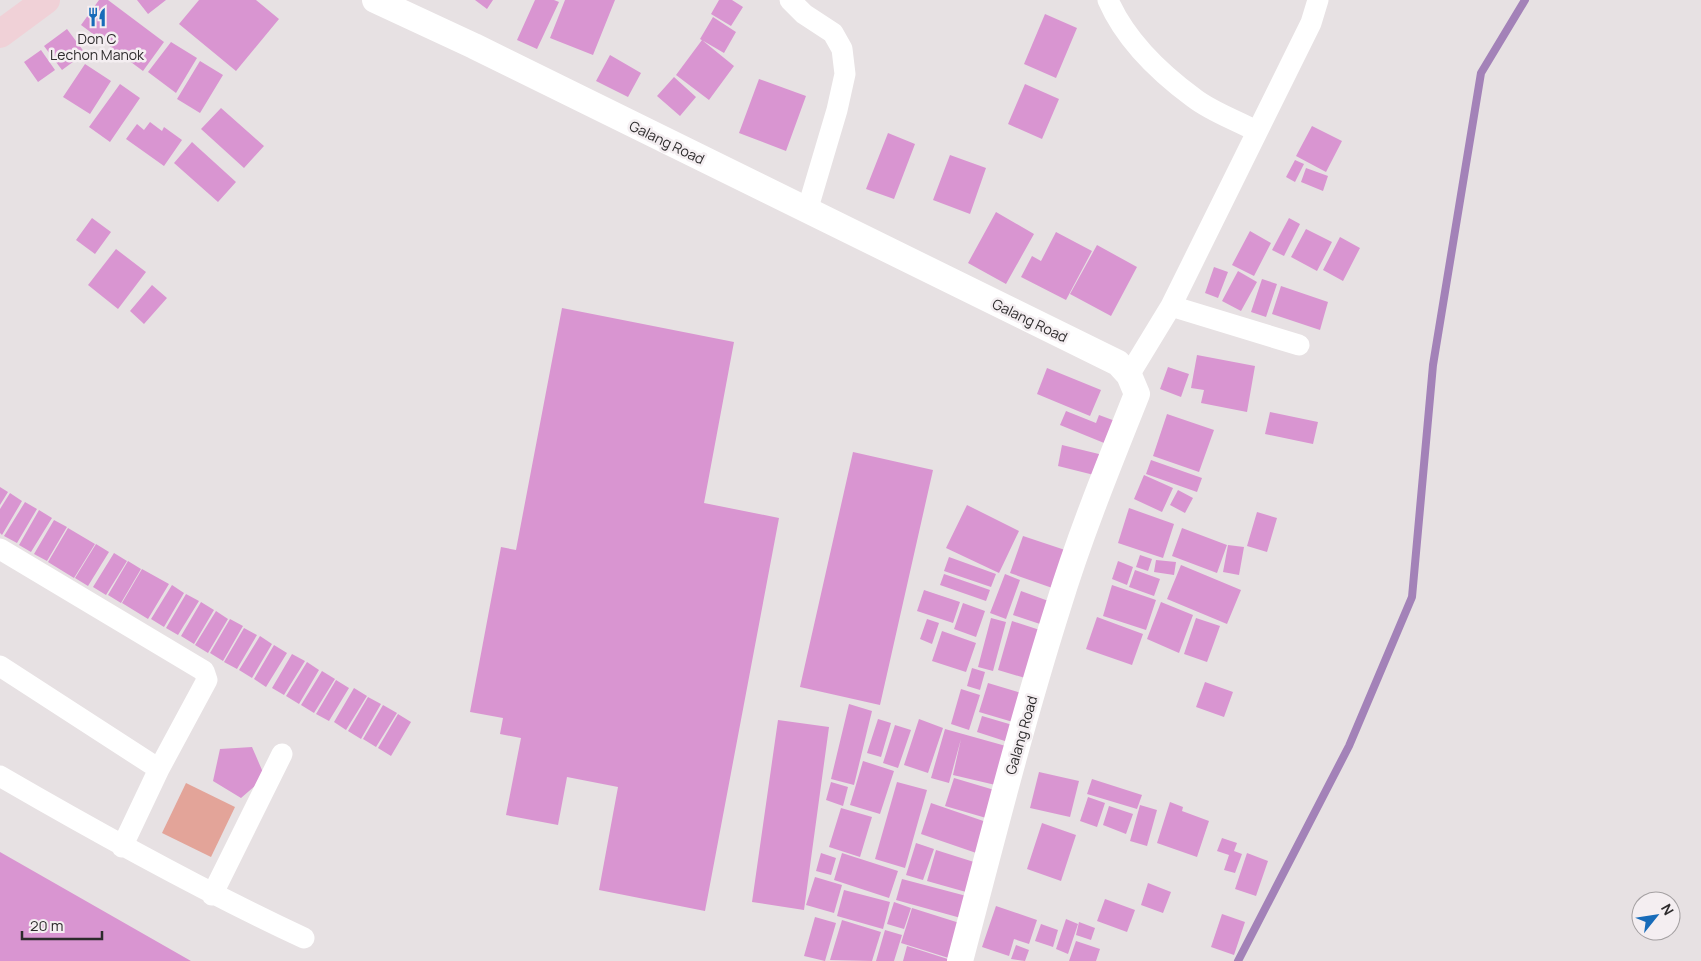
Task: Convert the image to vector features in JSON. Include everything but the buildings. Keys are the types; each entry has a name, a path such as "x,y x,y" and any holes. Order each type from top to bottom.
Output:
{"main road":[{"path":"0,34 46,0"}],"street":[{"name":"Galang Road","path":"375,0 474,46 1118,363 1129,375 1137,394 1103,480 1058,606 1005,789 960,961"},
{"path":"790,0 804,14 832,33 842,49 845,74 837,110 807,211"},
{"path":"1108,0 1114,13 1148,60 1195,99 1256,130"},
{"path":"1129,375 1171,306 1256,130 1311,22 1318,0"},
{"path":"1171,306 1299,345"},
{"path":"0,549 204,671 207,680 159,769 122,847"},
{"path":"0,666 159,769"},
{"path":"212,895 282,754"},
{"path":"0,776 122,847 212,895 304,938"}],"shaded area":[{"path":"186,783 235,807 211,857 162,833"}],"waterway":[{"path":"1238,961 1349,746 1412,597 1433,365 1481,73 1525,0"}],"place":[{"name":"Don C Lechon Manok","path":"97,17"}]}
